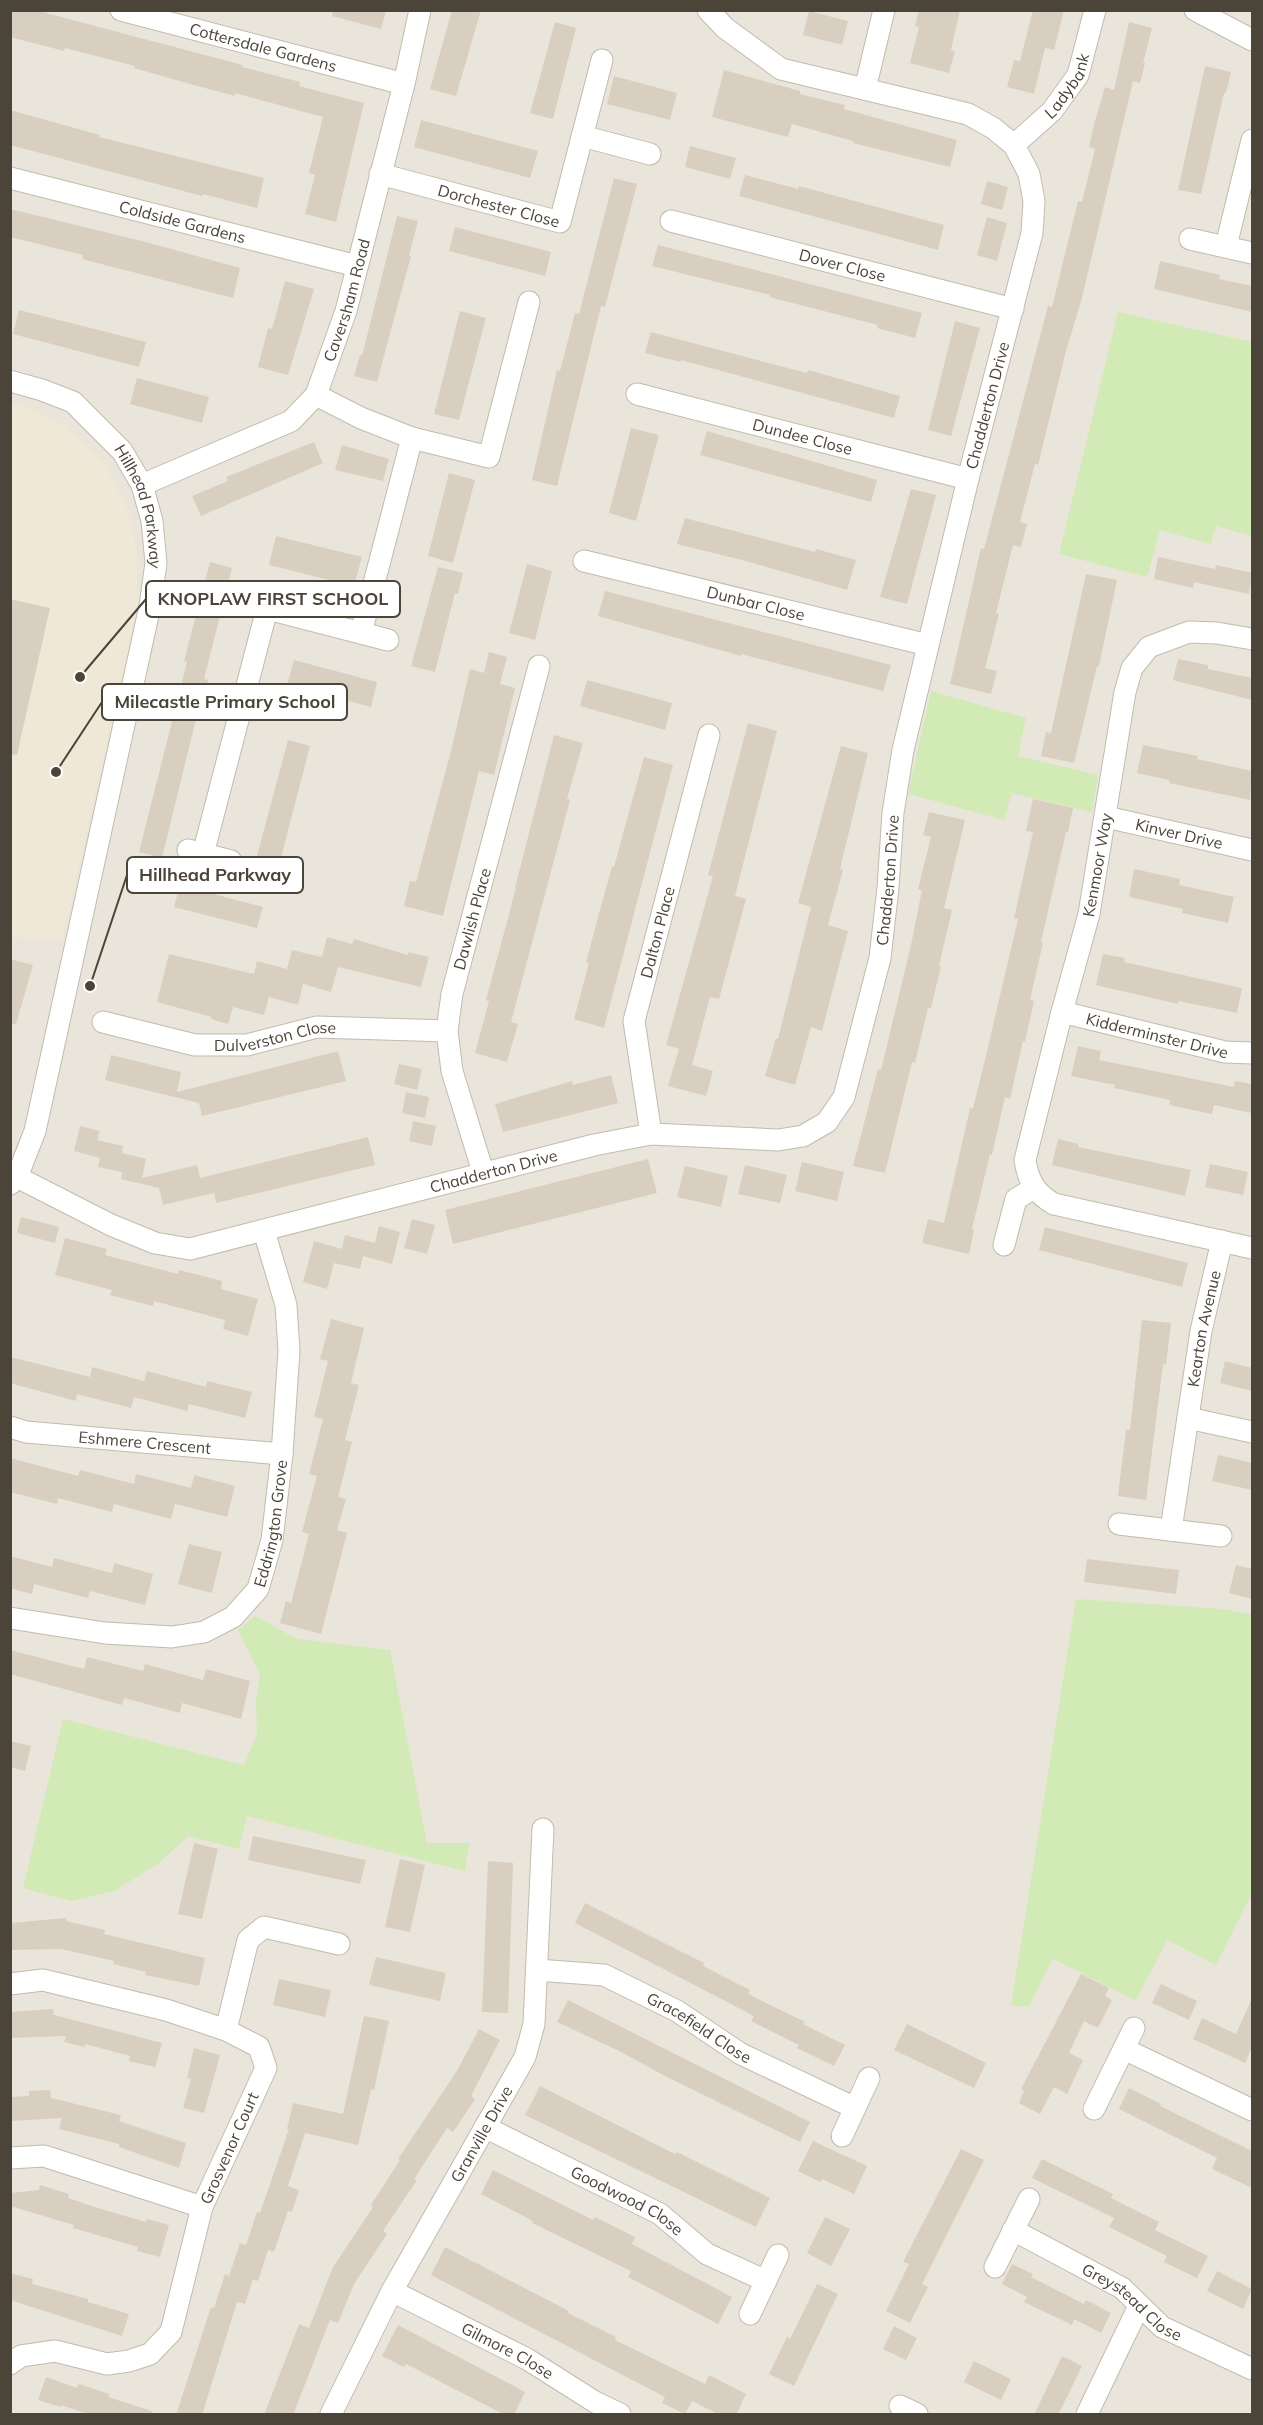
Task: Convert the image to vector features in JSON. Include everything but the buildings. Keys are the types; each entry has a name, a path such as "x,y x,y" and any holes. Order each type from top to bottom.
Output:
{"street":[{"name":"Cottersdale Gardens","path":"121,10 404,84"},
{"name":"Caversham Road","path":"142,485 291,421 316,395 346,311 404,84 420,10"},
{"name":"Chadderton Drive","path":"14,1180 155,1244 190,1249 483,1172 651,1134 778,1140 803,1136 827,1122 844,1097 880,958 893,813 903,750 968,478 1032,233 1034,201 1029,174 1014,145 968,114 781,69 725,28 708,10"},
{"path":"865,89 884,10"},
{"name":"Ladybank","path":"1014,145 1052,111 1078,75 1095,10"},
{"path":"1195,10 1252,40"},
{"name":"Dorchester Close","path":"380,174 560,222 602,60"},
{"path":"582,136 650,154"},
{"path":"1226,246 1252,140"},
{"name":"Coldside Gardens","path":"10,178 357,266"},
{"name":"Dover Close","path":"672,221 1013,309"},
{"path":"1190,239 1252,253"},
{"path":"316,395 361,418 412,438 489,457 529,302"},
{"name":"Hillhead Parkway","path":"10,381 73,402 122,451 142,485 152,521 156,563 150,606 35,1131 14,1180"},
{"name":"Dundee Close","path":"637,394 968,478"},
{"path":"361,633 412,438"},
{"name":"Dunbar Close","path":"584,561 928,645"},
{"path":"231,861 195,852 258,607 388,640"},
{"name":"Kenmoor Way","path":"1034,1188 1027,1175 1025,1160 1089,914 1125,692 1132,668 1149,646 1189,632 1217,633 1252,639"},
{"name":"Dawlish Place","path":"483,1172 452,1071 447,1030 452,994 539,666"},
{"name":"Dalton Place","path":"651,1134 634,1021 709,735"},
{"name":"Kinver Drive","path":"1106,818 1252,850"},
{"name":"Kidderminster Drive","path":"1062,1012 1225,1052 1252,1053"},
{"name":"Dulverston Close","path":"103,1022 195,1046 247,1044 317,1027 447,1030"},
{"path":"1004,1245 1016,1199 1034,1188 1054,1204 1252,1248"},
{"name":"Eddrington Grove","path":"10,1618 105,1633 172,1636 204,1632 233,1617 258,1589 272,1540 282,1454 289,1351 286,1305 264,1231"},
{"name":"Kearton Avenue","path":"1171,1530 1202,1331 1222,1241"},
{"path":"1188,1418 1252,1432"},
{"name":"Eshmere Crescent","path":"10,1427 26,1432 282,1454"},
{"path":"1119,1524 1221,1536"},
{"name":"Granville Drive","path":"332,2415 392,2291 525,2057 534,2024 543,1829"},
{"path":"226,2030 248,1940 264,1927 339,1944"},
{"name":"Gracefield Close","path":"537,1970 604,1975 677,2011 741,2054 855,2108"},
{"name":"Grosvenor Court","path":"10,1984 43,1980 166,2010 226,2030 259,2047 266,2068 202,2207 171,2332 150,2354 129,2361 107,2364 55,2351 21,2356 10,2364"},
{"path":"1094,2109 1134,2028"},
{"path":"1124,2049 1252,2110"},
{"path":"842,2136 869,2079"},
{"name":"Goodwood Close","path":"485,2127 660,2214 707,2254 766,2281"},
{"path":"10,2158 44,2156 202,2207"},
{"path":"994,2267 1029,2199"},
{"name":"Greystead Close","path":"1013,2230 1122,2288 1162,2327 1252,2370"},
{"path":"750,2314 778,2256"},
{"name":"Gilmore Close","path":"392,2291 527,2359 620,2415"},
{"path":"1087,2415 1139,2307"}],"shaded area":[{"path":"11,11 1252,11 1252,2414 11,2414"},
{"path":"10,403 28,407 63,426 103,461 128,510 136,547 138,606 62,940 11,937"}],"green space":[{"path":"1118,312 1252,342 1252,536 1216,526 1211,544 1160,530 1147,577 1059,554"},
{"path":"931,691 1026,718 1018,756 1098,775 1092,812 1012,793 1004,820 908,794"},
{"path":"1076,1599 1225,1609 1252,1615 1252,1893 1216,1965 1167,1940 1136,2001 1053,1959 1029,2007 1011,2005"},
{"path":"255,1616 297,1639 390,1650 427,1843 469,1843 465,1871 247,1816 239,1849 188,1836 159,1863 114,1891 71,1901 23,1888 63,1719 244,1765 257,1734 256,1701 260,1674 238,1630"}],"place":[{"name":"KNOPLAW FIRST SCHOOL","path":"80,677"},
{"name":"Milecastle Primary School","path":"56,772"},
{"name":"Hillhead Parkway","path":"90,986"}]}
